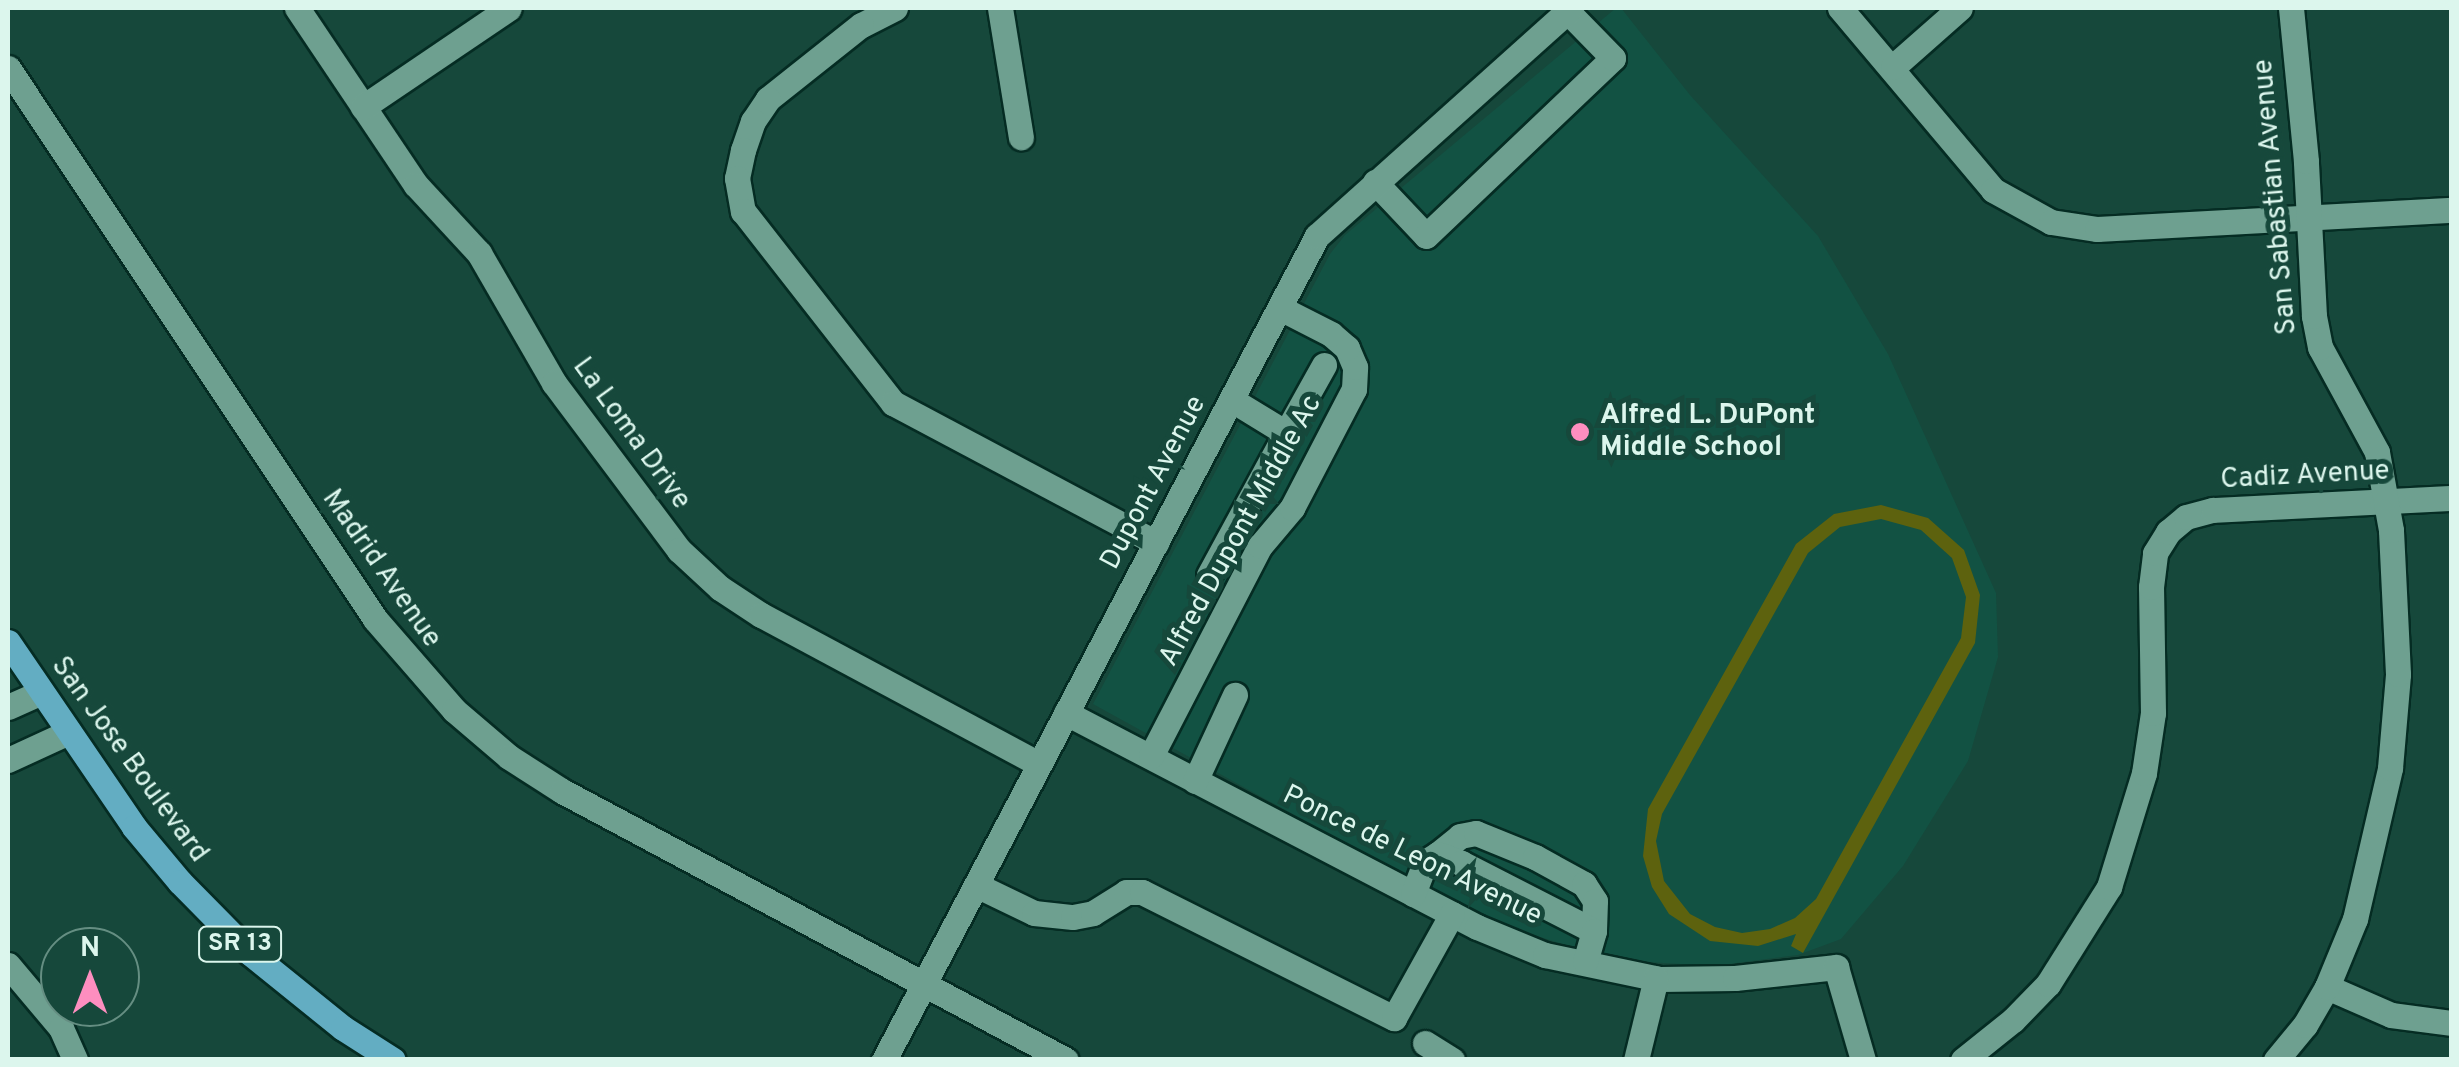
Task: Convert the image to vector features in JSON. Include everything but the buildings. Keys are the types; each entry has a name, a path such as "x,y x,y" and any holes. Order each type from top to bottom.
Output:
{"main road":[{"name":"San Jose Boulevard","path":"8,642 134,827 250,954 343,1028 393,1060"}],"street":[{"name":"La Loma Drive","path":"297,8 416,185 479,253 554,383 679,550 720,588 761,615 1039,764"},
{"path":"364,108 509,8"},
{"path":"895,8 861,25 789,78 753,121 736,178 743,212 894,403 1156,543"},
{"path":"1000,8 1021,138"},
{"path":"1840,8 1993,190 2051,222 2097,229 2452,210"},
{"path":"1893,68 1960,8"},
{"name":"San Sabastian Avenue","path":"2276,1060 2305,1025 2355,919 2390,768 2398,674 2387,502 2377,452 2320,347 2314,316 2310,219 2290,8"},
{"path":"1375,182 1426,236 1613,58 1569,9"},
{"name":"Dupont Avenue","path":"884,1060 1318,236 1569,9"},
{"name":"Madrid Avenue","path":"8,68 374,619 454,710 509,757 562,792 1066,1060"},
{"name":"Alfred Dupont Middle Ac","path":"1152,756 1260,546 1292,508 1354,389 1355,367 1347,348 1332,334 1280,308"},
{"path":"1209,575 1324,366"},
{"path":"1232,400 1286,433"},
{"name":"Cadiz Avenue","path":"1962,1060 2013,1020 2048,984 2108,887 2144,773 2153,713 2151,587 2156,552 2168,532 2186,517 2213,510 2452,498"},
{"path":"8,707 41,692"},
{"path":"1195,780 1235,695"},
{"name":"Ponce de Leon Avenue","path":"1066,713 1452,914 1545,955 1656,978 1735,978 1836,967 1862,1060"},
{"path":"8,760 69,732"},
{"path":"1413,894 1425,862 1460,836 1476,833 1535,857 1584,884 1595,901 1594,931 1586,962"},
{"path":"1438,854 1594,931"},
{"path":"976,884 1034,913 1073,917 1093,913 1126,892 1142,892 1394,1018 1452,914"},
{"path":"8,965 61,1028 75,1060"},
{"path":"1636,1060 1656,978"},
{"path":"2326,987 2391,1015 2452,1023"},
{"path":"1425,1043 1452,1060"}],"shaded area":[{"name":"Alfred L. DuPont Middle School","path":"1616,8 1621,8 1690,95 1818,236 1888,354 1996,593 1998,657 1968,761 1903,866 1841,939 1798,955 1714,966 1614,960 1485,920 1093,704 1330,254 1345,235"},
{"path":"1881,505 1928,518 1964,550 1980,595 1975,643 1803,953 1791,946 1796,934 1758,946 1710,941 1669,914 1652,887 1643,856 1648,809 1796,544 1834,514","holes":["1881,519 1921,530 1952,558 1966,597 1961,638 1816,899 1795,918 1770,929 1742,933 1715,927 1690,914 1664,881 1656,841 1662,814 1808,553 1840,527"]}],"place":[{"name":"Alfred L. DuPont Middle School","path":"1580,432"}]}
